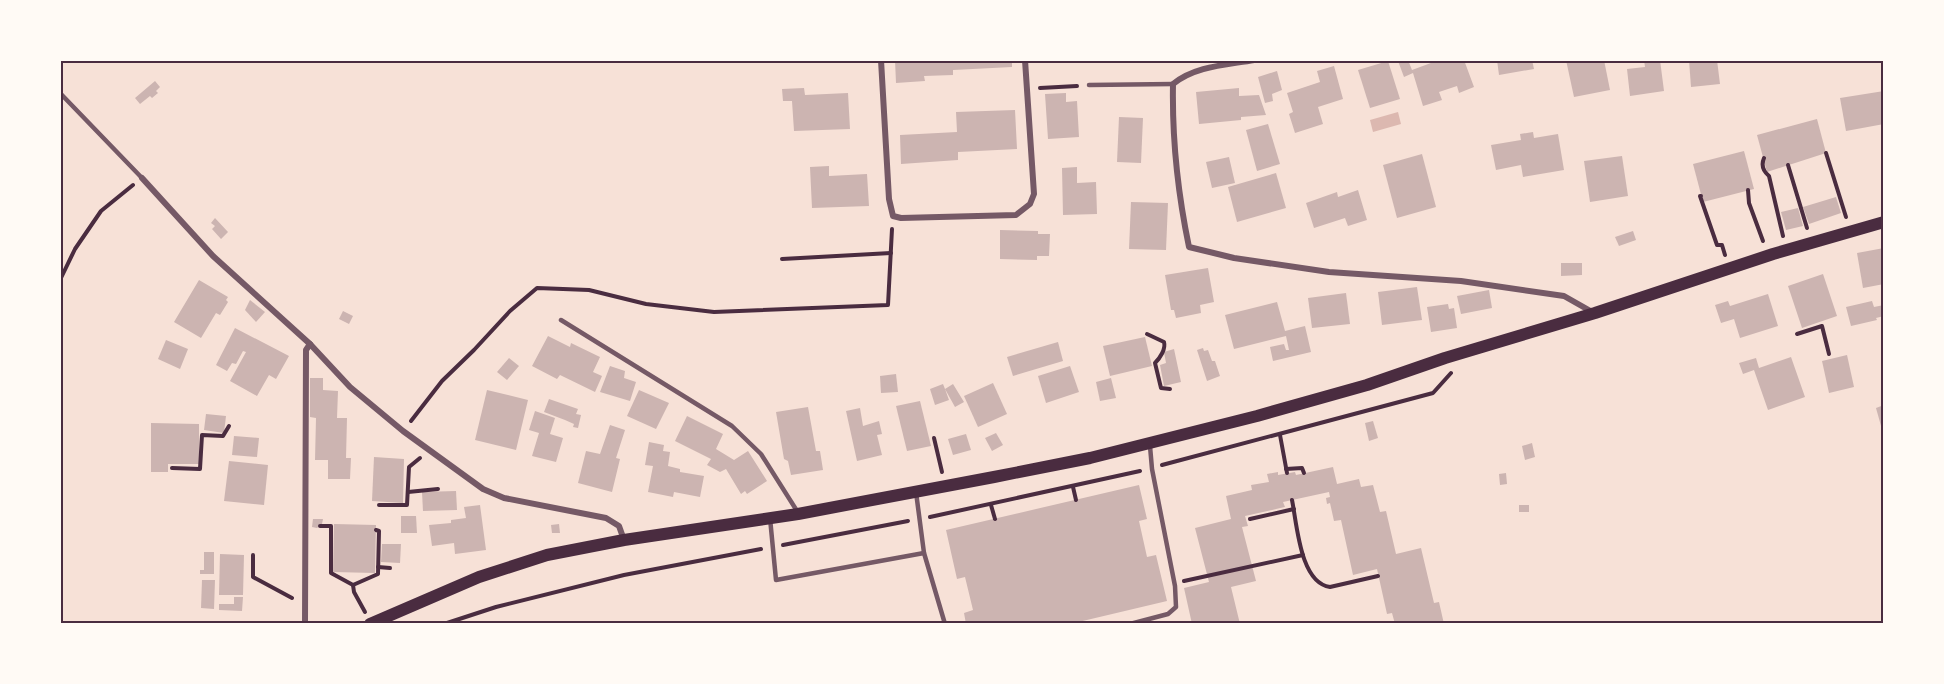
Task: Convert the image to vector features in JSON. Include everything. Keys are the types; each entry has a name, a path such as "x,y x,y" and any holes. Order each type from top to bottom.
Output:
{"main road":[{"path":"368,618 479,577 547,555 624,540 798,514 1090,458 1257,416 1367,385 1773,254 1884,222"}],"street":[{"path":"881,60 889,200 893,216 901,218 1016,216 1030,204 1034,194 1025,60"},
{"path":"1254,60 1199,70 1182,76 1173,84 1174,135 1183,218 1189,247 1234,258 1329,272 1461,281 1564,296 1595,313"},
{"path":"142,178 213,255 310,344 350,387 403,431 494,495 606,518 619,526 624,540"},
{"path":"305,624 306,350 310,344"}],"lane":[{"path":"1089,85 1173,84"},
{"path":"60,93 142,178"},
{"path":"561,320 732,426 761,454 798,514"},
{"path":"1130,624 1168,614 1176,607 1174,583 1152,469 1150,443"},
{"path":"916,492 924,553 945,624"},
{"path":"770,518 776,580 924,553"}],"path":[{"path":"1027,88 1089,85"},
{"path":"1826,153 1846,218"},
{"path":"1764,158 1761,164 1769,176 1783,237"},
{"path":"1788,165 1807,230"},
{"path":"60,280 75,249 101,211 142,178"},
{"path":"1748,190 1749,203 1764,243"},
{"path":"1701,196 1702,205 1717,245 1722,245 1725,255"},
{"path":"760,311 888,305 893,216"},
{"path":"782,259 891,253"},
{"path":"1797,334 1822,326 1829,354"},
{"path":"1147,334 1164,342 1162,354 1155,363 1161,388 1170,389"},
{"path":"444,624 496,607 624,575 991,505 1152,469 1433,393"},
{"path":"172,468 200,469 202,435 223,436 229,426"},
{"path":"1280,435 1286,471 1302,468 1304,473"},
{"path":"934,438 943,475"},
{"path":"379,505 407,505 409,467 430,450"},
{"path":"1073,487 1076,500"},
{"path":"408,492 438,489"},
{"path":"1292,500 1303,555 1307,569 1314,580 1323,586 1330,587 1378,576"},
{"path":"991,505 995,519"},
{"path":"1250,519 1271,512 1294,509"},
{"path":"320,526 331,526 331,573 353,585"},
{"path":"353,585 378,574 379,531 376,530"},
{"path":"253,555 253,577 295,599 294,606"},
{"path":"1174,583 1303,555"},
{"path":"378,567 390,568"},
{"path":"353,585 354,592 368,618"}],"shaded area":[{"path":"1398,112 1401,124 1373,132 1370,120"}],"building":[{"path":"895,60 1012,60 1012,67 953,70 953,75 924,76 925,81 896,83"},
{"path":"1408,60 1412,70 1439,60 1464,60 1474,87 1459,93 1457,86 1439,92 1442,100 1423,106 1413,73 1404,77 1398,61"},
{"path":"1497,60 1532,60 1534,69 1499,75"},
{"path":"1566,60 1604,60 1610,90 1574,97"},
{"path":"1644,60 1660,60 1664,91 1630,96 1627,69 1645,67"},
{"path":"1689,60 1717,60 1720,84 1691,87"},
{"path":"1388,61 1400,99 1370,108 1358,70"},
{"path":"1334,66 1343,99 1318,107 1323,124 1295,133 1289,114 1293,112 1287,93 1320,82 1317,71"},
{"path":"1277,71 1282,90 1272,94 1273,101 1265,103 1258,77"},
{"path":"155,81 160,87 156,91 158,93 140,104 135,98"},
{"path":"804,88 805,95 848,93 850,129 794,131 792,101 783,101 782,89"},
{"path":"1239,88 1239,96 1259,95 1266,115 1199,124 1196,92"},
{"path":"1884,91 1884,124 1846,131 1840,98"},
{"path":"1066,93 1066,102 1077,101 1079,137 1048,139 1045,94"},
{"path":"1015,110 1017,149 958,152 958,160 901,164 900,135 957,132 956,112"},
{"path":"1119,117 1143,118 1141,163 1117,162"},
{"path":"1817,119 1826,153 1767,172 1757,135"},
{"path":"1268,124 1280,164 1257,171 1246,130"},
{"path":"1533,132 1534,138 1558,134 1564,170 1523,177 1521,165 1496,170 1491,145 1521,140 1520,134"},
{"path":"1744,151 1754,189 1703,202 1693,164"},
{"path":"1422,154 1436,207 1397,218 1383,165"},
{"path":"1622,156 1628,196 1590,202 1584,161"},
{"path":"1229,157 1235,183 1212,188 1206,162"},
{"path":"829,166 829,176 867,174 869,206 812,208 810,167"},
{"path":"1077,167 1077,183 1096,182 1097,214 1063,215 1062,168"},
{"path":"1276,173 1286,208 1237,222 1228,187"},
{"path":"1358,190 1367,220 1348,226 1345,218 1314,228 1306,203 1337,192 1338,197"},
{"path":"1836,197 1841,213 1809,224 1803,207"},
{"path":"1131,202 1168,203 1166,250 1129,249"},
{"path":"1798,208 1803,226 1786,230 1781,212"},
{"path":"215,218 228,232 221,239 212,229 215,226 211,223"},
{"path":"1000,230 1038,231 1038,234 1050,234 1049,256 1037,256 1037,260 1000,259"},
{"path":"1633,231 1636,240 1619,246 1615,237"},
{"path":"1884,248 1884,284 1863,288 1857,253"},
{"path":"1561,263 1582,263 1582,275 1561,276"},
{"path":"1208,268 1214,302 1200,305 1201,313 1176,318 1174,310 1171,310 1165,275"},
{"path":"1823,274 1837,316 1802,328 1788,286"},
{"path":"199,280 228,297 226,300 228,302 220,315 216,313 201,338 174,322"},
{"path":"1417,287 1422,320 1382,325 1378,292"},
{"path":"1489,290 1492,308 1461,314 1457,296"},
{"path":"1346,293 1350,324 1312,328 1308,298"},
{"path":"1768,294 1778,326 1740,338 1734,319 1721,323 1715,305 1728,301 1730,306"},
{"path":"250,300 265,312 256,322 245,310"},
{"path":"1872,301 1874,307 1884,305 1884,316 1851,326 1846,307"},
{"path":"1277,302 1285,331 1305,326 1311,352 1273,361 1270,347 1284,344 1286,350 1289,350 1286,336 1234,349 1225,315"},
{"path":"1448,304 1449,309 1454,308 1457,328 1431,332 1427,307"},
{"path":"343,311 353,316 349,324 339,319"},
{"path":"235,328 289,356 276,379 269,375 257,396 230,381 246,352 243,351 236,364 232,363 227,371 216,365"},
{"path":"548,336 570,347 571,343 600,357 593,372 602,376 595,392 560,375 557,379 532,366"},
{"path":"1145,337 1152,366 1110,376 1103,346"},
{"path":"166,340 188,349 180,369 158,359"},
{"path":"1058,342 1063,361 1013,376 1007,357"},
{"path":"1203,348 1204,351 1208,350 1212,361 1215,361 1220,376 1207,381 1197,350"},
{"path":"1174,349 1181,382 1164,386 1160,365 1166,363 1164,352"},
{"path":"1847,355 1854,387 1829,393 1822,361"},
{"path":"1791,357 1805,397 1768,410 1754,370 1743,374 1739,363 1756,358 1759,368"},
{"path":"509,358 519,366 507,380 497,372"},
{"path":"610,366 625,371 624,378 636,382 630,401 600,392"},
{"path":"1070,366 1079,392 1046,403 1038,376"},
{"path":"896,374 898,392 881,393 880,376"},
{"path":"310,378 323,378 323,390 338,391 337,418 347,418 346,458 351,458 350,479 328,479 328,460 315,460 316,418 310,417"},
{"path":"1111,378 1116,398 1100,401 1096,382"},
{"path":"993,383 1007,414 978,427 964,396"},
{"path":"943,384 949,400 935,405 930,389"},
{"path":"953,384 964,402 955,407 945,389"},
{"path":"487,390 528,400 516,450 475,440"},
{"path":"639,390 669,403 656,429 627,416"},
{"path":"549,399 578,409 576,414 581,415 578,428 573,427 574,424 544,412"},
{"path":"920,401 931,446 907,451 896,406"},
{"path":"1884,405 1884,432 1883,433 1876,408"},
{"path":"808,407 816,451 820,451 823,470 791,475 788,461 784,459 776,412"},
{"path":"860,408 863,426 879,421 882,434 877,435 882,455 857,461 846,411"},
{"path":"535,411 555,418 550,434 563,438 556,462 532,456 539,433 529,430"},
{"path":"206,414 226,416 224,433 204,430"},
{"path":"687,416 723,434 716,449 734,460 748,451 767,481 747,494 745,491 741,494 726,469 720,472 707,465 711,459 675,441"},
{"path":"1373,421 1378,438 1369,441 1365,423"},
{"path":"151,423 199,424 199,464 168,464 168,472 151,472"},
{"path":"610,425 625,430 616,458 620,459 612,492 578,483 586,451 600,454"},
{"path":"996,433 1003,445 992,451 985,438"},
{"path":"966,434 971,450 953,455 948,439"},
{"path":"234,436 259,438 257,457 232,455"},
{"path":"649,442 664,445 663,451 670,452 668,466 680,469 680,472 704,476 700,497 674,492 673,497 648,492 653,466 645,465"},
{"path":"1532,443 1535,457 1525,460 1522,446"},
{"path":"374,457 404,459 403,503 372,501"},
{"path":"229,461 268,465 264,505 224,501"},
{"path":"1333,467 1337,484 1359,479 1361,487 1373,485 1380,512 1386,511 1396,554 1421,548 1434,603 1439,602 1444,624 1395,624 1392,613 1387,614 1377,569 1353,575 1341,520 1334,521 1330,503 1327,504 1326,498 1330,497 1329,492 1283,502 1285,507 1245,516 1248,526 1242,527 1256,581 1231,587 1240,624 1192,624 1184,588 1209,582 1195,528 1231,519 1226,496 1252,490 1251,485 1269,482 1267,474 1295,472 1296,475"},
{"path":"1506,473 1507,484 1500,485 1499,474"},
{"path":"1139,485 1147,519 1139,521 1147,557 1156,555 1167,601 1070,624 966,624 964,613 973,610 965,577 957,579 946,530"},
{"path":"456,491 457,510 423,511 422,492"},
{"path":"480,505 486,550 455,554 454,543 432,546 429,525 451,523 451,520 466,518 464,507"},
{"path":"1519,505 1529,505 1529,512 1519,512"},
{"path":"401,516 416,516 417,533 401,533"},
{"path":"313,519 323,519 322,524 317,528 312,527"},
{"path":"334,524 376,525 375,573 333,572"},
{"path":"559,524 560,533 552,533 551,525"},
{"path":"382,544 401,544 400,563 381,562"},
{"path":"204,552 214,552 214,574 200,574 200,570 204,570"},
{"path":"220,554 244,555 243,595 219,595"},
{"path":"202,580 215,580 214,609 201,608"},
{"path":"234,597 243,597 242,611 219,610 219,604 234,604"}]}
